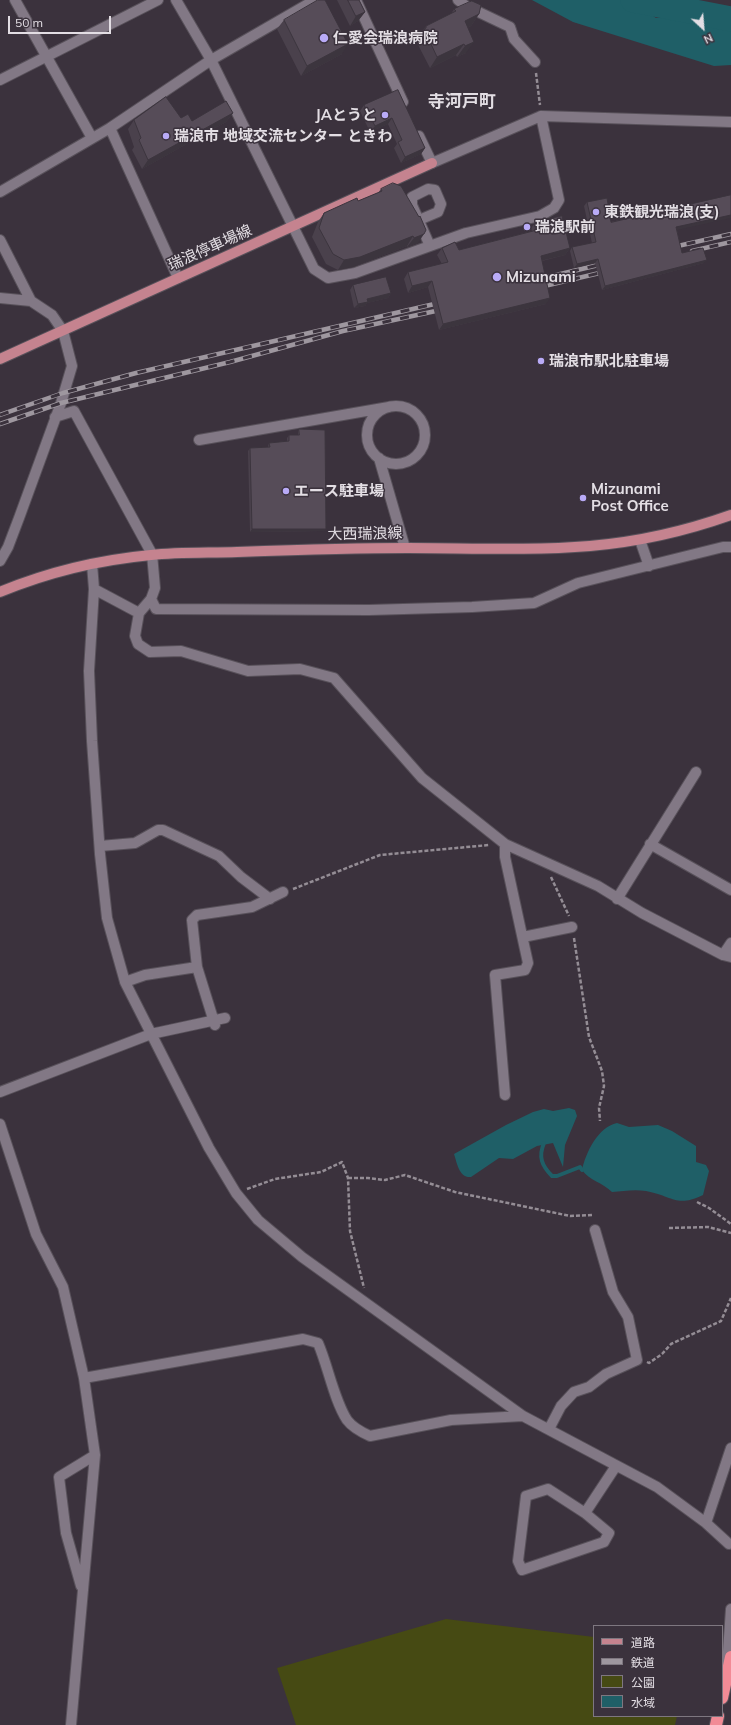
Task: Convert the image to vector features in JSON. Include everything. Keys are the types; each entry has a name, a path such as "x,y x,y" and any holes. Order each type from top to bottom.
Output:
{"highway":[{"path":"723,1693 731,1657"}],"main road":[{"name":"瑞浪停車場線","path":"0,359 432,164"},
{"name":"大西瑞浪線","path":"0,592 22,583 92,564 152,554 405,548 537,549 590,546 640,540 684,530 731,515"}],"street":[{"path":"15,0 92,138"},
{"path":"0,80 158,0"},
{"path":"176,0 211,60 314,269 328,278 355,273 466,233 540,216 554,208 559,200 541,116"},
{"path":"0,192 110,128 211,60 315,0"},
{"path":"356,0 408,114"},
{"path":"458,0 466,6 510,27 514,39 535,62"},
{"path":"415,128 432,164 541,116 731,122"},
{"path":"110,128 178,278"},
{"path":"419,220 430,246"},
{"path":"0,240 31,302"},
{"path":"0,298 31,302 52,315 63,331 72,366 55,417 4,546 0,561"},
{"path":"199,440 389,407 403,407 416,413 422,421 424,430 425,440 421,449 415,456 407,461 398,463 388,462 379,458"},
{"path":"389,407 381,410 374,417 367,434 371,447 379,458 405,548"},
{"path":"55,417 74,411 152,554 155,588 151,599 139,613 135,636 138,644 150,652 181,651 248,671 300,669 334,678 422,778 505,844 598,886 617,899 727,956 731,943"},
{"path":"640,540 649,566"},
{"path":"151,599 156,609 369,610 534,603 578,583 723,547 731,547"},
{"path":"92,564 94,589 89,671 100,846 107,918 125,982 209,1148 236,1193 258,1220 284,1243 368,1306 523,1416 657,1487 706,1523 729,1544"},
{"path":"94,589 139,613"},
{"path":"617,899 696,772"},
{"path":"100,846 135,843 158,830 163,830 219,856 240,877 270,899"},
{"path":"505,844 505,856 528,963 525,970 495,975 505,1095"},
{"path":"650,844 731,890"},
{"path":"214,1023 197,967 192,920 197,915 252,907 283,892"},
{"path":"523,937 572,927"},
{"path":"125,982 145,975 197,967"},
{"path":"0,1092 151,1034 214,1023 225,1018"},
{"path":"0,1124 36,1234 63,1287 84,1378 95,1455 71,1725"},
{"path":"549,1429 562,1406 574,1392 589,1387 606,1374 637,1360 628,1318 613,1292 595,1230"},
{"path":"84,1378 303,1339 318,1343 327,1362 338,1401 348,1420 359,1432 370,1436 451,1420 523,1416"},
{"path":"706,1523 731,1448"},
{"path":"83,1592 66,1533 59,1477 95,1455"},
{"path":"585,1513 616,1466"},
{"path":"548,1489 585,1513 609,1533 604,1542 522,1570 518,1561 526,1496 548,1489"},
{"path":"726,1678 731,1609"}],"path":[{"path":"535,62 541,116"},
{"path":"283,892 380,855 505,844"},
{"path":"549,864 552,880 569,915 589,1037 602,1071 604,1086 599,1108 600,1121"},
{"path":"236,1193 275,1179 322,1172 342,1162 348,1178 350,1231 368,1306"},
{"path":"348,1178 385,1180 405,1174 455,1192 570,1216 592,1215"},
{"path":"697,1202 709,1208 731,1224"},
{"path":"669,1228 708,1227 731,1233"},
{"path":"637,1360 649,1363 662,1354 671,1344 721,1320 731,1298"}],"green space":[{"path":"446,1619 593,1637 593,1717 677,1717 675,1725 296,1725 277,1668"}],"water":[{"path":"532,0 630,0 656,18 731,12 731,65 714,66 573,22"},
{"path":"569,1108 575,1110 577,1116 565,1145 563,1167 553,1143 537,1146 513,1159 499,1158 471,1177 467,1177 461,1173 454,1154 533,1112 544,1109 553,1111"},
{"path":"617,1123 629,1127 658,1125 672,1131 696,1146 696,1162 706,1165 709,1171 703,1195 694,1199 680,1201 642,1190 612,1192 585,1174 582,1170 586,1156 594,1141 610,1125"}],"building":[{"path":"318,0 325,0 348,44 307,66 284,20"},
{"path":"348,0 359,0 365,12 356,16"},
{"path":"472,1 481,5 479,14 465,21 474,42 465,46 464,44 437,57 424,29 426,26 456,11 454,9"},
{"path":"398,90 425,148 405,157 398,142 402,140 392,118 375,126 364,105"},
{"name":"瑞浪市 地域交流センター ときわ","path":"166,97 181,118 188,114 192,121 226,101 233,113 148,160 139,140 141,138 134,120"},
{"path":"393,183 401,186 419,217 420,216 426,230 424,234 414,238 413,236 360,257 344,260 333,254 319,228 324,213 357,198 358,201 382,191 381,189"},
{"path":"731,195 731,215 676,227 682,253 703,248 707,260 605,286 598,259 577,264 572,247 596,242 587,202 607,198 611,222"},
{"path":"562,216 570,248 541,256 550,298 443,324 432,281 412,286 408,272 448,262 442,248 455,242 459,250 537,230 536,222"},
{"path":"386,277 391,293 367,299 368,302 358,304 353,285"},
{"name":"エース駐車場","path":"299,429 325,430 326,529 252,529 250,448 270,447 269,443 289,441 289,435 299,435"}],"waterway":[{"path":"633,0 731,19"},
{"path":"544,1143 541,1157 543,1165 552,1176 557,1176 580,1167 582,1170"}],"railway":[{"path":"669,248 731,234"},
{"path":"692,251 731,242"},
{"path":"535,280 607,263"},
{"path":"536,288 608,271"},
{"path":"0,415 63,393 136,373 443,302"},
{"path":"0,424 61,403 230,362 343,331 445,309"}],"place":[{"name":"仁愛会瑞浪病院","path":"324,38"},
{"name":"JAとうと","path":"385,115"},
{"name":"瑞浪市 地域交流センター ときわ","path":"166,136"},
{"name":"東鉄観光瑞浪(支)","path":"596,212"},
{"name":"瑞浪駅前","path":"527,227"},
{"name":"Mizunami","path":"497,277"},
{"name":"瑞浪市駅北駐車場","path":"541,361"},
{"name":"エース駐車場","path":"286,491"},
{"name":"Mizunami Post Office","path":"583,498"}],"district":[{"name":"寺河戸町","path":"462,102"}]}
